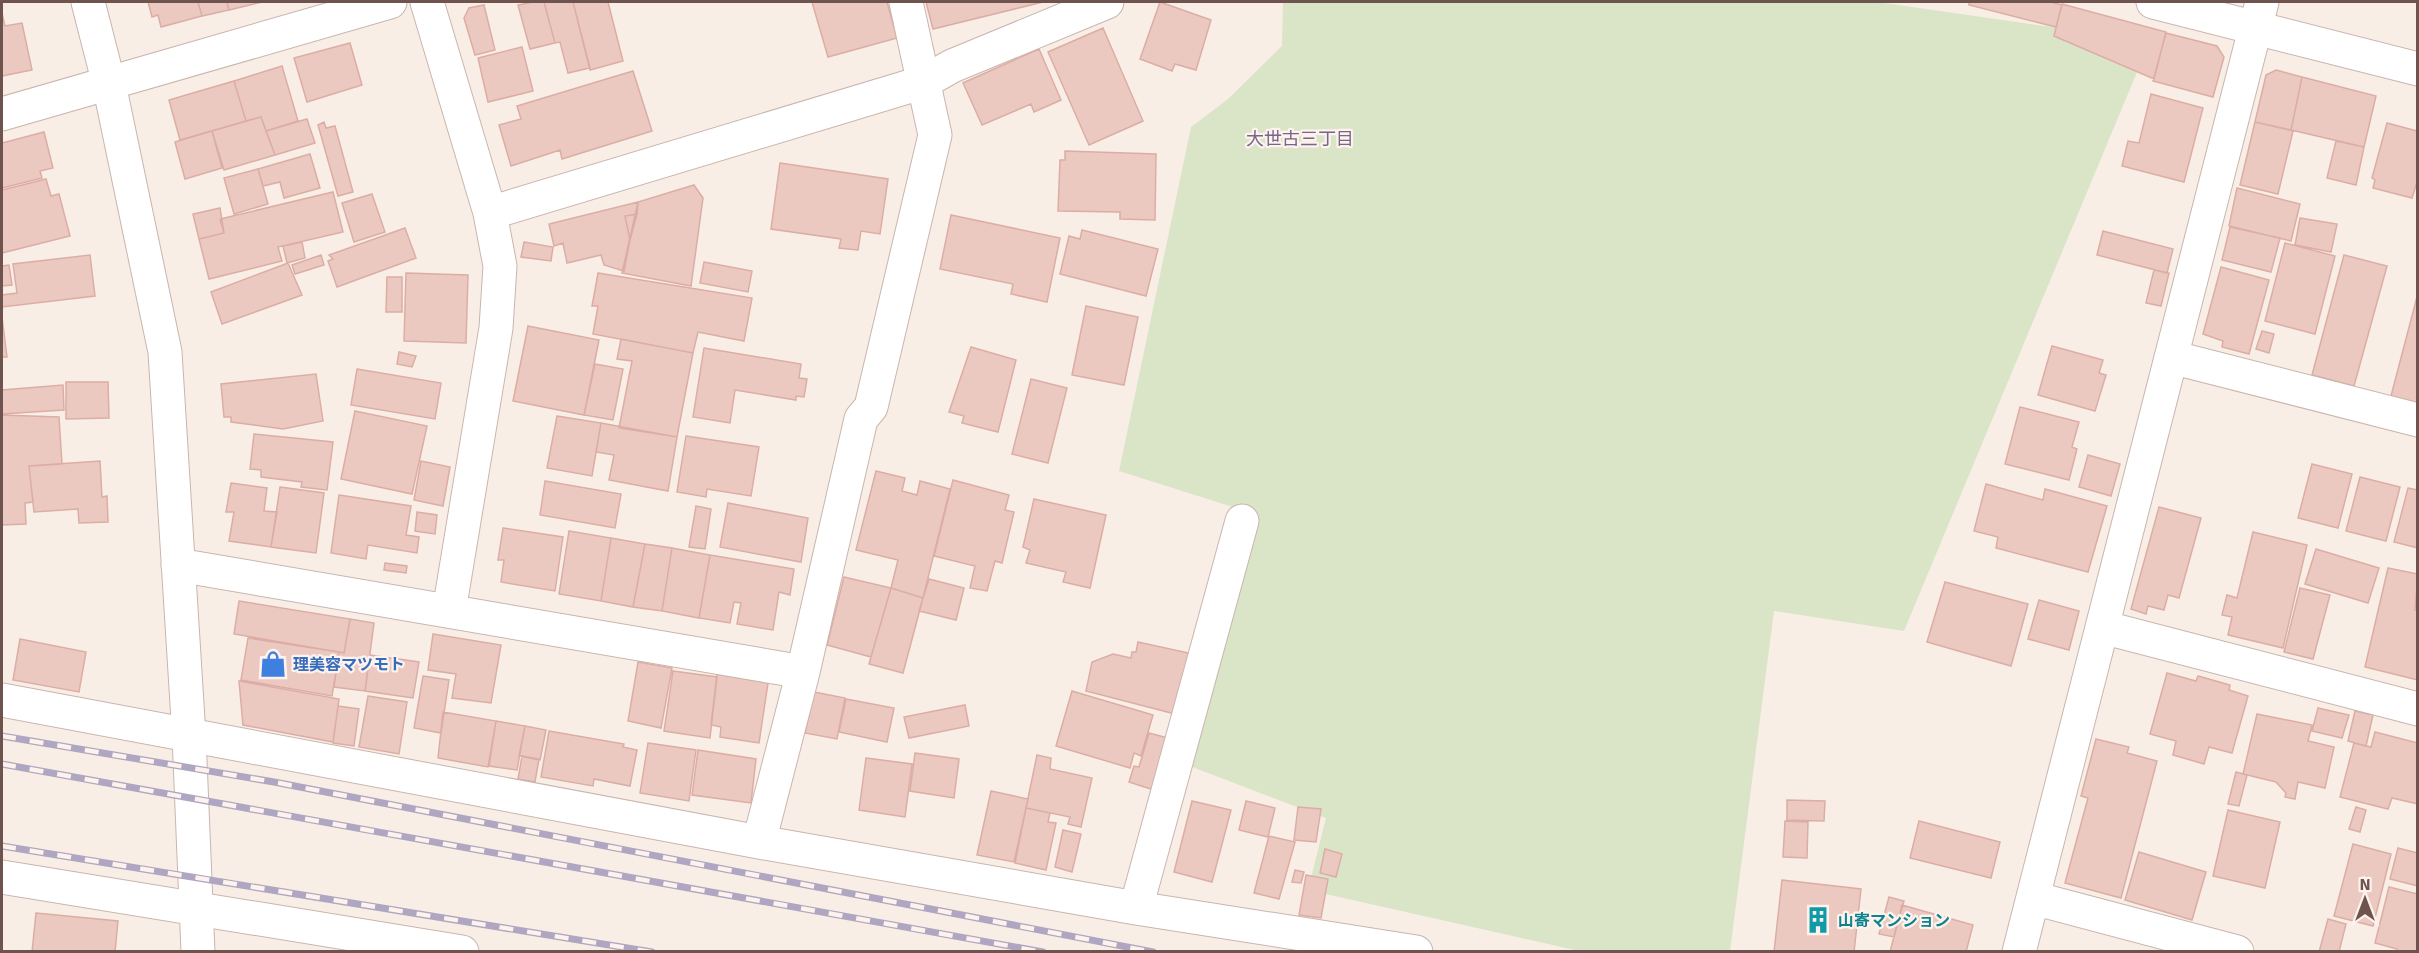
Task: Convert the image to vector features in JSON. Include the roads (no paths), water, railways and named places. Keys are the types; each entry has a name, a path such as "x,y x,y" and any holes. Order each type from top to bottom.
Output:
{"street":[{"path":"87,2 109,84 165,352 189,736 198,951"},
{"path":"2,114 390,2"},
{"path":"427,2 490,213 500,266 496,328 449,611"},
{"path":"759,842 803,672 861,419 871,407 935,135 906,2"},
{"path":"490,213 924,82 952,66 1107,2"},
{"path":"2152,2 2259,14 2418,69"},
{"path":"2019,951 2259,14"},
{"path":"2171,357 2418,420"},
{"path":"1136,908 1242,521"},
{"path":"178,565 803,672"},
{"path":"2102,627 2418,709"},
{"path":"2,700 759,842 1136,908 1416,951"},
{"path":"2,876 462,951"},
{"path":"2033,898 2237,951"}],"railway":[{"path":"2,736 274,782 1153,952"},
{"path":"2,764 1043,952"},
{"path":"2,846 652,952"}],"place":[{"name":"理美容マツモト","path":"273,664"},
{"name":"山寄マンション","path":"1818,920"}],"district":[{"name":"大世古三丁目","path":"1300,139"}]}
